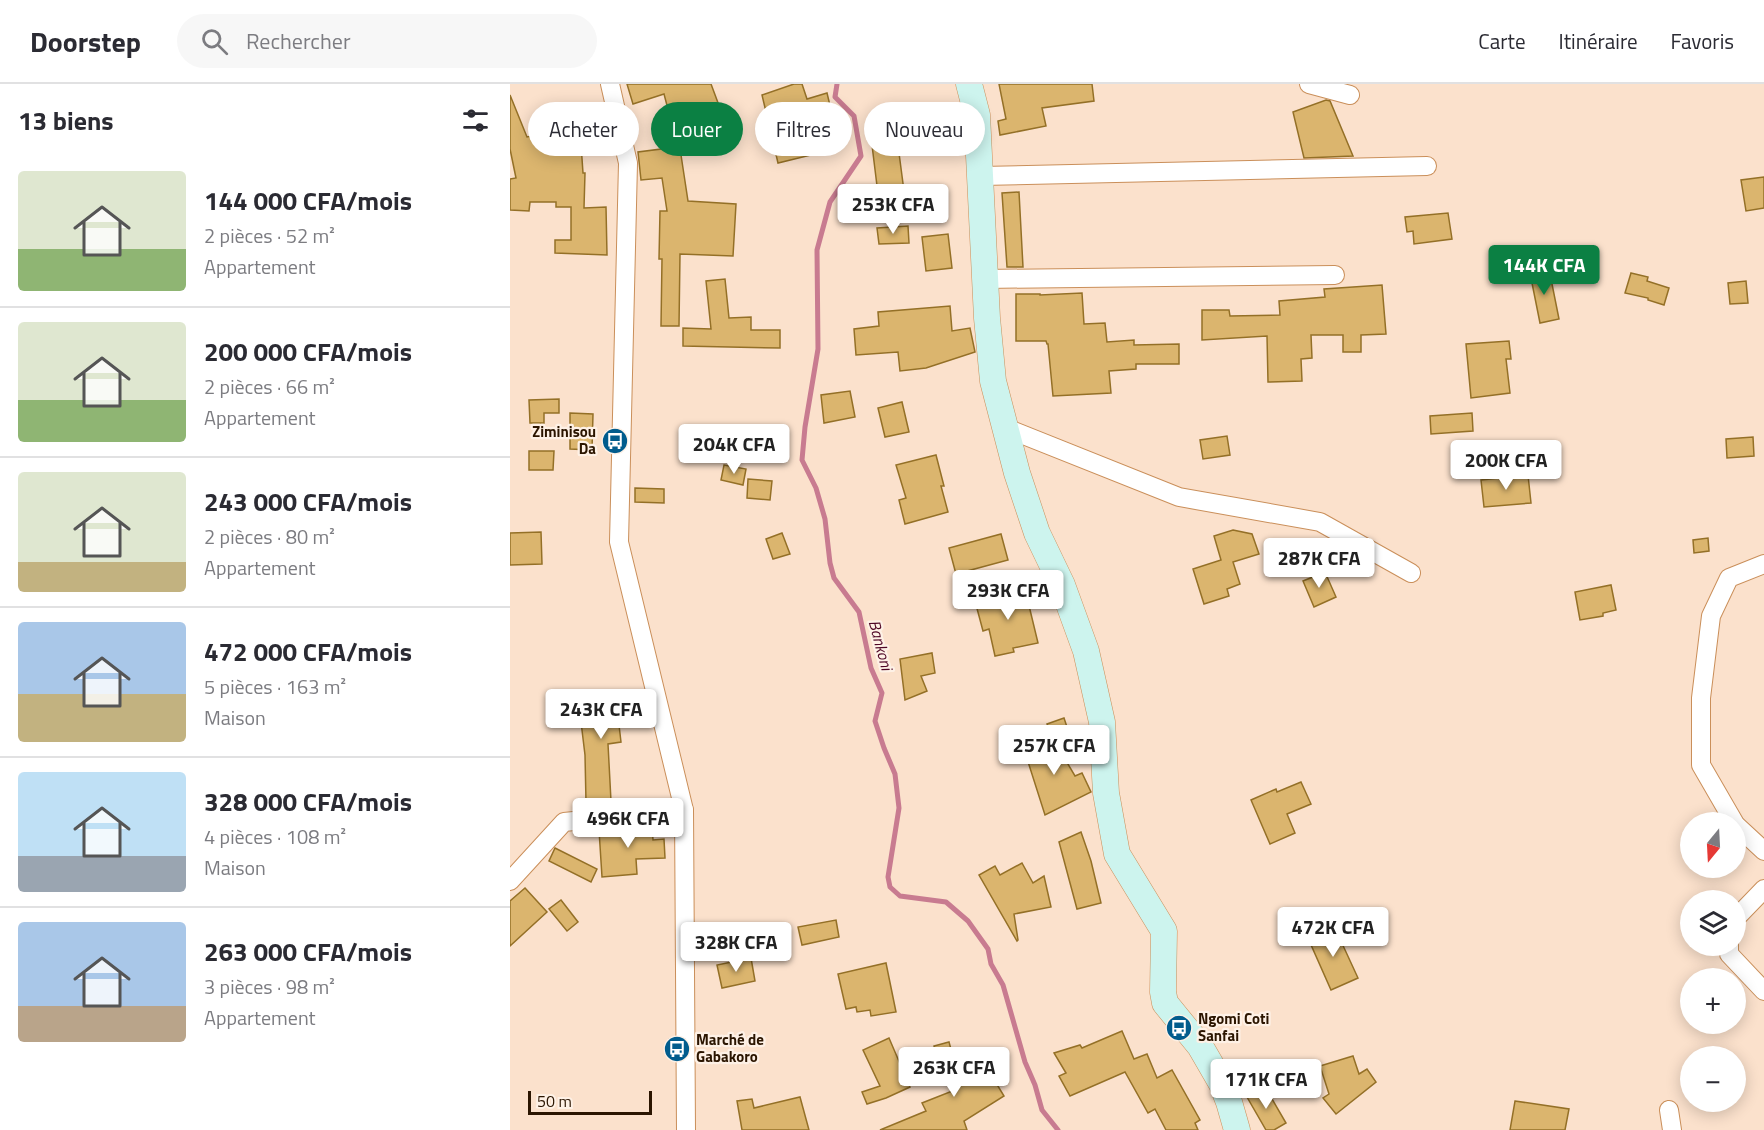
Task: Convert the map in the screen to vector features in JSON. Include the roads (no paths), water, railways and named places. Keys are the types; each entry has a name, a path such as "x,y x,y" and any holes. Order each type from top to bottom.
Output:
{"street":[{"path":"610,84 628,163 619,542 684,810 686,1130"},
{"path":"969,84 977,115 985,279 993,381 1017,473 1037,533 1062,585 1086,651 1102,722 1106,793 1117,854 1164,931 1163,992 1165,1003 1200,1046 1222,1084 1237,1130"},
{"path":"1309,84 1350,95"},
{"path":"981,176 1427,166"},
{"path":"985,279 1335,275"},
{"path":"1006,428 1179,497 1320,522 1411,573"},
{"path":"1728,812 1701,765 1701,698 1711,616 1729,578 1764,564"},
{"path":"510,881 564,822 684,810"},
{"path":"1746,834 1764,851"},
{"path":"1746,908 1764,889"},
{"path":"1731,956 1764,991"},
{"path":"1669,1110 1672,1130"}],"waterway":[{"name":"Bankoni","path":"837,84 835,97 854,116 861,156 830,202 817,250 818,349 802,460 816,488 825,519 834,578 859,612 871,668 882,693 875,721 895,774 899,808 888,877 890,887 900,896 946,902 968,921 988,949 991,964 1003,985 1025,1062 1042,1110 1058,1130"}],"place":[{"name":"Ziminisou Da","path":"615,441"},
{"name":"Ngomi Coti Sanfai","path":"1179,1028"},
{"name":"Marché de Gabakoro","path":"677,1049"}]}
